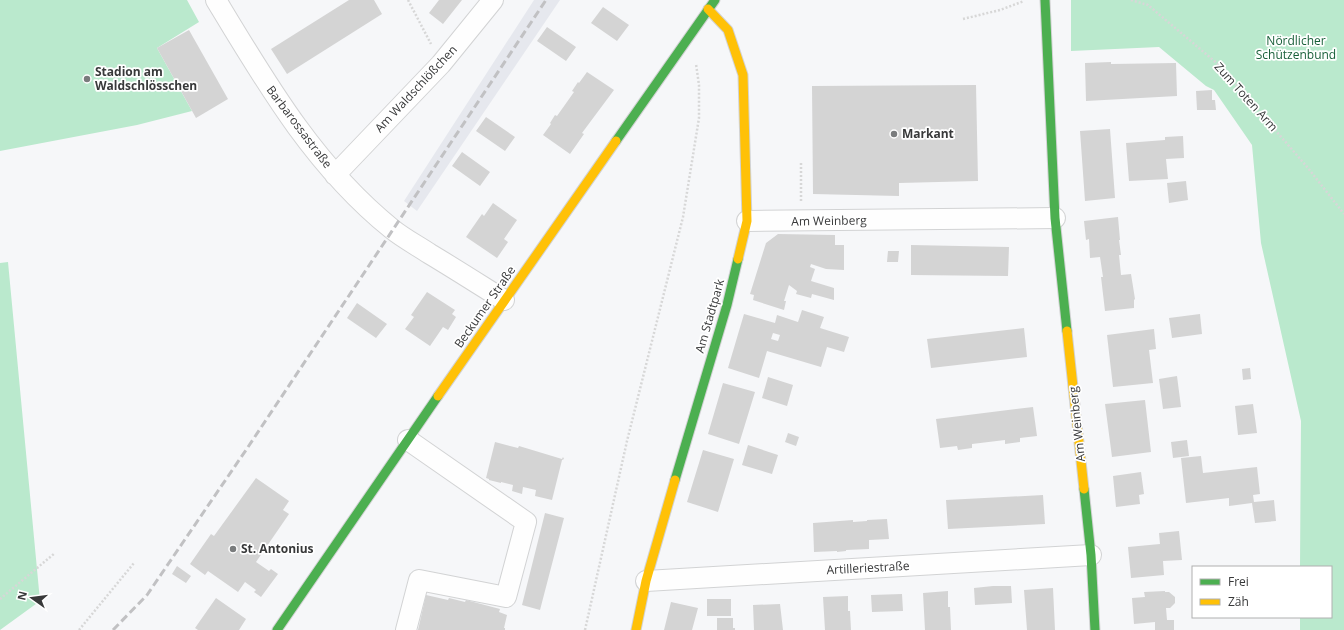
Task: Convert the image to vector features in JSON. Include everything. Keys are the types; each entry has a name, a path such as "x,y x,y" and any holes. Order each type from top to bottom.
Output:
{"street":[{"name":"Barbarossastraße","path":"216,0 268,88 308,143 362,204 393,230 504,300"},
{"name":"Am Waldschlößchen","path":"335,175 441,64 493,0"},
{"name":"Beckumer Straße","path":"277,630 504,300 715,0"},
{"name":"Am Weinberg","path":"1045,0 1055,218 1091,556 1095,630"},
{"name":"Am Stadtpark","path":"636,630 646,581 727,305 747,221 742,75 728,30 708,9"},
{"name":"Am Weinberg","path":"747,221 1055,218"},
{"path":"406,630 419,580 506,597 526,522 408,440"},
{"name":"Artilleriestraße","path":"646,581 1091,556"}],"path":[{"path":"408,0 441,64"},
{"path":"963,19 1000,10 1025,0"},
{"name":"Zum Toten Arm","path":"1131,0 1148,5 1219,65 1308,168 1344,214"},
{"path":"585,630 627,441 683,217 699,118 699,85 692,32"},
{"path":"801,162 801,221"},
{"path":"0,599 55,553"},
{"path":"79,630 134,563"}],"shaded area":[{"path":"534,0 560,0 417,211 404,201"}],"green space":[{"name":"Stadion am Waldschlösschen","path":"0,0 187,0 199,22 157,48 192,111 137,125 0,151"},
{"name":"Nördlicher Schützenbund","path":"1071,0 1344,0 1344,630 1300,630 1300,618 1332,618 1332,566 1300,566 1301,421 1261,243 1252,145 1214,90 1206,86 1159,47 1071,51"},
{"path":"8,262 40,601 0,630 0,263"}],"building":[{"path":"349,0 374,0 382,14 287,74 271,49"},
{"path":"439,0 462,0 443,24 429,13"},
{"path":"603,7 629,25 617,41 591,23"},
{"path":"547,27 576,47 566,61 537,41"},
{"path":"189,30 228,99 196,118 157,48"},
{"path":"1111,62 1111,64 1176,63 1177,96 1086,101 1085,63"},
{"path":"587,72 614,90 582,133 584,134 570,154 543,135 551,124 550,123 555,115 557,116 574,92 572,91 578,82 579,83"},
{"name":"Markant","path":"976,85 978,181 899,183 899,196 813,194 812,86"},
{"path":"1212,90 1212,100 1215,100 1216,110 1197,110 1196,91"},
{"path":"486,117 515,137 505,151 476,131"},
{"path":"1110,129 1115,198 1085,201 1080,131"},
{"path":"1183,136 1184,158 1166,159 1168,179 1129,181 1126,143 1165,140 1165,137"},
{"path":"462,152 490,172 480,186 452,166"},
{"path":"1186,181 1188,200 1169,203 1167,183"},
{"path":"493,203 517,220 504,239 508,242 497,258 466,237 482,214 484,216"},
{"path":"1118,217 1121,275 1131,274 1135,299 1134,308 1105,311 1100,257 1090,258 1089,239 1086,240 1084,221"},
{"path":"778,234 835,235 835,245 844,245 844,270 826,269 811,264 810,267 815,269 811,281 834,288 834,300 812,294 811,298 796,294 797,291 789,285 784,301 786,301 784,310 753,300 754,295 750,294 766,243"},
{"path":"911,245 1009,247 1008,276 911,275"},
{"path":"888,251 899,251 898,262 887,262"},
{"path":"427,292 455,310 452,314 456,317 448,330 443,327 430,346 405,329 414,317 411,315"},
{"path":"357,303 387,324 376,338 347,318"},
{"path":"802,310 824,317 820,328 849,337 844,352 827,347 821,367 767,351 759,378 728,368 744,314 775,323 777,315 798,322","holes":["773,333 780,335 778,341 771,339"]},
{"path":"1200,314 1202,334 1172,338 1169,318"},
{"path":"1024,328 1027,357 931,368 927,339"},
{"path":"1154,329 1156,349 1149,350 1153,383 1113,387 1107,335"},
{"path":"1250,368 1251,379 1243,380 1242,369"},
{"path":"1177,376 1181,407 1163,409 1159,379"},
{"path":"768,377 793,385 787,406 762,398"},
{"path":"723,383 755,392 739,444 708,434"},
{"path":"1145,400 1151,452 1112,457 1105,404"},
{"path":"1253,404 1257,433 1238,435 1235,406"},
{"path":"1033,407 1037,436 1020,438 1020,442 1005,444 1005,440 972,444 972,448 958,450 957,446 940,448 936,419"},
{"path":"788,433 799,437 796,446 785,442"},
{"path":"1187,440 1189,456 1173,458 1171,442"},
{"path":"495,442 518,448 519,446 562,459 563,457 564,459 562,460 552,500 535,496 536,490 523,487 522,494 512,491 513,485 486,478"},
{"path":"748,445 778,455 772,474 742,465"},
{"path":"703,450 734,459 718,512 687,502"},
{"path":"1201,456 1203,473 1257,467 1260,494 1253,495 1254,502 1274,500 1276,521 1255,523 1252,503 1229,506 1229,498 1186,503 1181,458"},
{"path":"1141,472 1144,494 1139,495 1140,504 1116,507 1113,476"},
{"name":"St. Antonius","path":"256,478 289,501 283,510 289,514 256,562 269,571 271,569 278,574 261,597 254,592 256,590 245,582 238,592 208,571 205,575 190,564 211,534 214,536"},
{"path":"1043,495 1045,524 948,529 946,500"},
{"path":"545,513 564,518 540,610 522,605"},
{"path":"887,519 889,539 869,540 869,549 837,552 814,552 813,523"},
{"path":"1179,531 1182,560 1163,561 1164,575 1131,578 1128,547 1160,544 1159,533"},
{"path":"177,566 191,576 186,583 172,574"},
{"path":"1011,586 1012,603 975,605 974,588"},
{"path":"1053,588 1055,630 1027,630 1024,590"},
{"path":"948,591 948,607 950,607 951,630 925,630 923,593"},
{"path":"1144,592 1169,592 1175,597 1175,603 1170,608 1166,608 1167,620 1174,620 1174,630 1155,630 1155,622 1134,624 1132,598 1145,597"},
{"path":"902,594 903,611 872,612 871,595"},
{"path":"426,595 448,600 449,598 465,602 466,600 500,609 499,612 507,615 504,628 505,630 418,630"},
{"path":"848,596 848,611 850,611 851,630 825,630 823,597"},
{"path":"216,598 246,619 239,630 198,630 195,628"},
{"path":"707,599 731,599 731,616 707,616"},
{"path":"671,602 698,608 692,630 664,630"},
{"path":"780,604 783,630 754,630 753,605"},
{"path":"717,618 733,618 733,628 735,628 735,630 717,630"}],"railway":[{"path":"113,630 147,595 246,450 546,0"}],"traffic: fast":[{"path":"616,141 715,0"},
{"path":"1045,0 1055,218 1067,331"},
{"path":"675,480 727,305 738,259"},
{"path":"277,630 438,396"},
{"path":"1084,489 1091,555 1095,630"}],"traffic: slow":[{"path":"708,9 728,30 743,75 747,221 738,259"},
{"path":"438,396 616,141"},
{"path":"1067,331 1084,489"},
{"path":"636,630 646,581 675,480"}],"place":[{"name":"Stadion am Waldschlösschen","path":"87,79"},
{"name":"Markant","path":"894,134"},
{"name":"St. Antonius","path":"233,549"}]}
